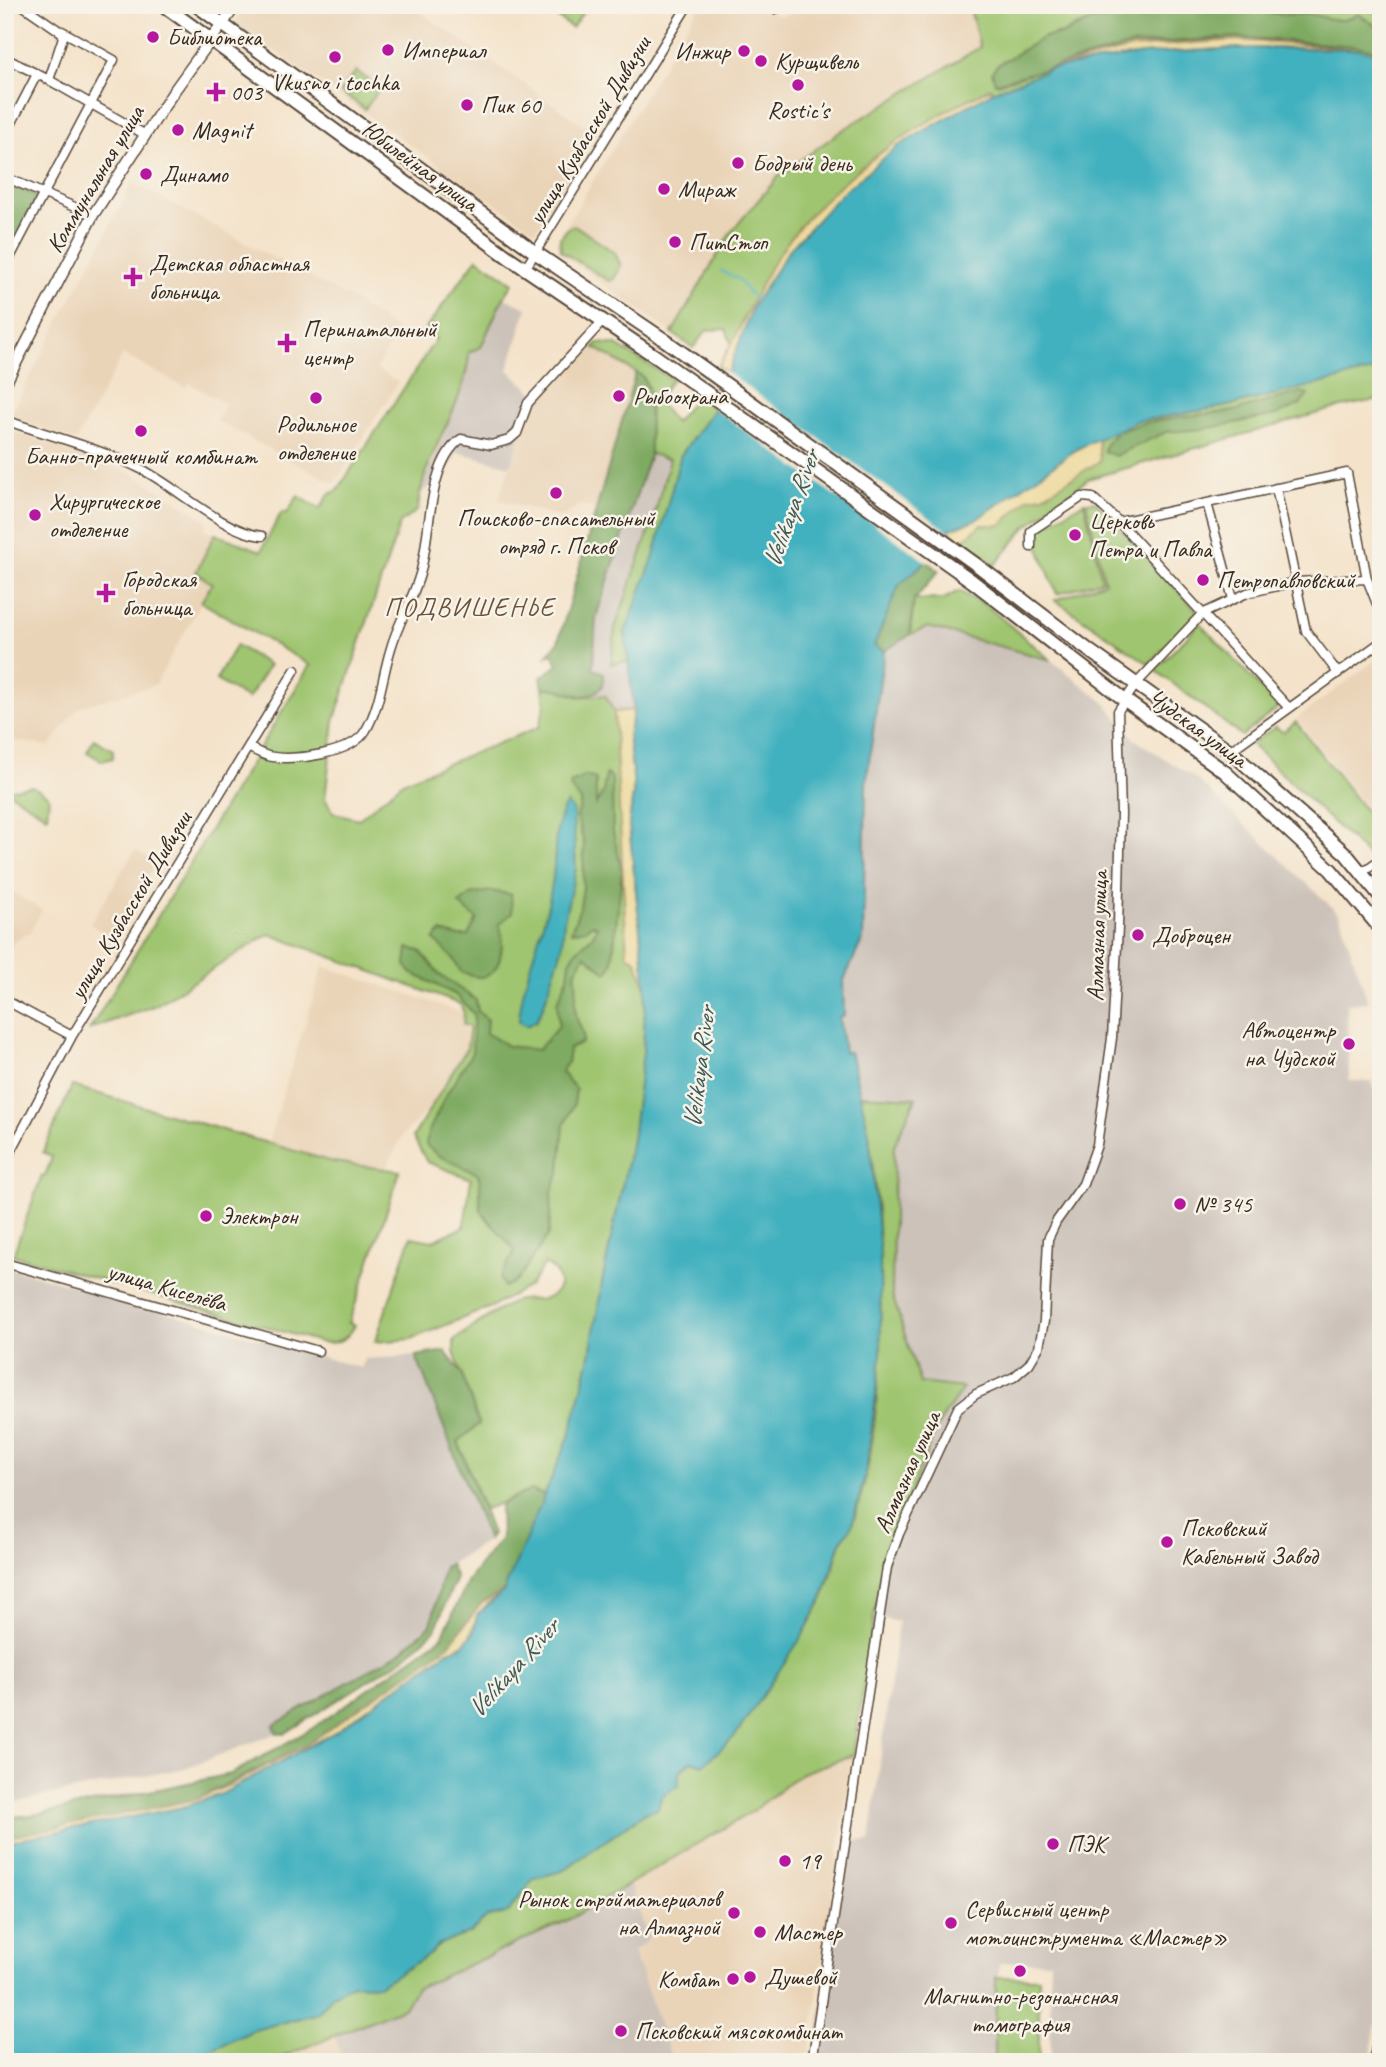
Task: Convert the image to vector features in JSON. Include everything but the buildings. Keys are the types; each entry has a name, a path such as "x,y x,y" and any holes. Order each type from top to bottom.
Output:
{"highway":[{"name":"Юбилейная улица","path":"163,5 525,269 655,356"},
{"name":"Юбилейная улица","path":"196,5 536,253 666,341"},
{"name":"Чудская улица","path":"666,341 1230,751 1322,832 1381,897"},
{"name":"Чудская улица","path":"655,356 972,581 1125,700 1225,772 1308,847 1381,929"},
{"path":"1272,813 1281,811 1287,799"},
{"path":"1308,847 1309,839 1314,833 1322,832"}],"main road":[{"name":"Коммунальная улица","path":"5,384 93,215 144,134 236,5"}],"street":[{"path":"5,267 114,61 22,5"},
{"path":"763,5 792,5"},
{"name":"улица Кузбасской Дивизии","path":"525,269 686,7"},
{"path":"49,80 65,38 62,31"},
{"path":"5,58 144,134"},
{"path":"5,136 37,75"},
{"path":"5,177 93,215"},
{"path":"248,747 267,756 308,757 332,751 365,733 381,695 390,650 420,575 433,491 449,451 461,439 491,445 509,440 517,433 528,403 603,321"},
{"path":"5,420 141,469 222,519 252,535 262,536"},
{"path":"1119,522 1347,473 1367,579 1381,614"},
{"path":"1276,488 1306,631 1338,673"},
{"path":"1031,547 1031,531 1082,497 1093,498 1119,522 1289,708"},
{"path":"1207,503 1233,599"},
{"path":"1125,700 1136,684 1202,614 1233,599 1295,582 1367,579"},
{"path":"1230,751 1381,642"},
{"name":"улица Кузбасской Дивизии","path":"5,1163 72,1037 295,670"},
{"name":"Алмазная улица","path":"812,2062 887,1567 899,1534 958,1408 976,1394 1014,1377 1029,1364 1039,1347 1044,1321 1048,1239 1056,1222 1083,1184 1097,1145 1113,1025 1121,814 1117,728 1118,711 1125,700"},
{"path":"1362,873 1381,859"},
{"path":"5,999 72,1037"},
{"name":"улица Киселёва","path":"5,1263 318,1351"},
{"path":"1373,2062 1381,2025"}],"shaded area":[{"path":"246,5 424,5 420,12 595,133 535,231 234,23"},
{"path":"700,5 759,5 779,16 816,5 968,5 980,47 841,131 779,176 672,333 564,256 556,242"},
{"name":"Перинатальный центр","path":"133,183 353,300 398,331 376,369 398,382 335,484 217,421 225,404 189,383 186,388 123,355 76,441 9,416"},
{"path":"504,298 527,308 508,370 533,392 533,404 510,466 457,452 440,487 434,484 419,494 445,433 469,352 481,347"},
{"path":"594,347 636,372 595,509 579,505 562,517 498,500 533,404"},
{"name":"Городская больница","path":"5,429 130,472 207,520 205,529 215,534 196,572 212,584 155,685 79,707 49,746 5,739"},
{"path":"650,454 670,458 654,517 615,628 612,664 629,661 634,710 614,712 605,695 594,695 603,686 593,669 596,617"},
{"path":"928,627 1051,660 1106,704 1134,739 1195,778 1339,914 1368,1002 1347,1004 1349,1081 1372,1081 1381,1114 1381,1989 1370,2062 1051,2062 1050,1961 999,1963 998,2062 813,2062 849,1841 870,1841 898,1622 874,1616 882,1566 936,1428 963,1389 920,1383 892,1294 894,1145 916,1098 860,1095 850,1053 844,1052 839,1017 844,1016 843,982 863,938 866,784 884,651"},
{"path":"1381,656 1381,827 1297,718"},
{"path":"135,850 156,863 111,937 90,924"},
{"path":"9,890 42,910 30,932 14,941 5,957 5,896"},
{"path":"323,966 464,1013 462,1025 469,1027 466,1047 427,1110 402,1136 386,1169 335,1162 268,1143"},
{"path":"7,1267 361,1368 365,1359 416,1356 488,1540 444,1568 431,1625 400,1652 275,1725 277,1733 185,1768 5,1804"},
{"name":"Рынок стройматериалов на Алмазной","path":"853,1755 809,2053 767,2062 673,2062 633,1951 629,1885 752,1811 803,1773"},
{"name":"Псковский мясокомбинат","path":"677,1854 630,1885 649,1940 633,1951 673,2062 343,2062 334,2034 405,2007 415,1989 566,1921"},
{"path":"334,2034 343,2062 270,2062 270,2061"}],"green space":[{"path":"588,5 572,28 543,7"},
{"path":"969,5 1133,5 1122,18 1075,26 996,66 998,84 1114,48 1191,38 1256,37 1322,41 1381,51 1381,54 1289,42 1189,42 1112,53 1060,67 992,92 991,88 908,135 836,191 805,224 777,260 753,300 732,345 726,329 707,330 693,348 672,333 731,232 779,176 841,131 980,47"},
{"path":"1133,5 1193,10 1205,7 1210,12 1247,5 1278,14 1306,14 1338,20 1358,14 1381,29 1381,51 1356,46 1235,37 1132,45 995,83 992,72 996,66 1044,37 1063,34 1093,20 1122,18"},
{"path":"1144,5 1238,5 1225,11 1212,12 1204,7 1193,10"},
{"path":"1251,5 1381,5 1381,8 1371,8 1381,17 1381,29 1358,14 1337,20 1305,14 1277,14"},
{"path":"356,71 380,88 365,109 341,92"},
{"path":"14,186 38,196 5,257 5,202"},
{"path":"576,226 615,253 621,266 614,279 609,281 561,251 560,238 569,227"},
{"path":"477,258 513,283 499,306 481,347 469,352 460,393 427,470 418,510 400,523 334,721 325,799 334,813 359,819 404,781 539,727 545,704 543,688 554,687 578,697 605,695 614,712 616,734 627,954 636,960 646,988 643,1053 632,1140 603,1278 589,1361 571,1432 546,1496 531,1490 484,1510 458,1441 478,1423 454,1352 454,1340 516,1301 549,1297 558,1289 557,1275 545,1264 529,1286 493,1306 411,1339 375,1342 411,1237 432,1241 464,1227 471,1179 427,1162 413,1137 467,1048 470,1027 463,1024 464,1013 460,1004 269,934 156,1005 90,1029 310,665 201,602 212,584 196,572 215,534 261,551 281,513 287,513 298,496 320,509 329,494 337,491 436,339 425,330"},
{"path":"598,343 616,345 672,379 657,401 675,423 697,396 714,409 681,455 654,556 625,633 629,661 611,664 615,628 654,517 670,459 650,454 649,390 643,377 594,347"},
{"path":"1381,369 1381,399 1336,408 1088,479 1025,528 995,565 948,530 1077,448 1137,421 1223,407"},
{"path":"636,372 643,377 649,390 650,454 596,617 593,669 604,673 603,686 595,692 581,696 543,688 541,677 558,665 553,654 547,656 558,642"},
{"path":"1301,392 1308,395 1300,405 1276,415 1204,429 1166,432 1115,456 1104,451 1109,439 1140,424 1238,410"},
{"path":"1095,501 1198,612 1149,664 1055,600 1105,582 1086,502"},
{"path":"1084,502 1102,580 1057,594 1033,533"},
{"path":"926,561 939,571 914,600 910,635 884,651 873,646 899,585"},
{"path":"959,591 987,606 1051,660 928,627 910,635 914,600 944,599"},
{"path":"1200,623 1279,707 1242,736 1155,670"},
{"path":"236,645 269,665 248,699 216,680"},
{"path":"1296,722 1381,831 1381,851 1371,859 1251,744 1275,727 1283,732"},
{"path":"94,739 113,750 113,758 102,761 87,752"},
{"path":"606,774 612,778 613,832 622,871 612,964 607,973 585,955 575,973 576,1014 583,1039 582,1043 569,1049 567,1063 561,1072 576,1089 574,1104 564,1125 560,1171 552,1192 549,1234 517,1281 504,1287 500,1278 515,1251 482,1212 478,1174 437,1155 426,1145 428,1133 446,1095 472,1053 474,1014 456,995 410,972 406,965 408,948 420,951 440,975 476,1000 478,1012 487,1019 486,1033 508,1046 538,1050 559,1026 557,1003 568,977 570,961 576,951 592,937 597,927 592,924 586,929 571,932 580,907 583,887 584,844 577,818 581,801 570,787 571,783 585,776 596,779 596,804 603,792"},
{"path":"32,786 49,796 47,816 5,790"},
{"path":"490,891 511,894 512,913 499,924 502,946 498,963 489,974 477,977 461,972 453,958 434,940 441,932 468,936 477,919 459,904 471,895"},
{"name":"Электрон","path":"72,1086 333,1162 400,1171 349,1323 355,1325 349,1334 338,1341 323,1343 13,1255 42,1175 45,1176 52,1157 43,1152"},
{"path":"860,1095 916,1098 894,1145 892,1294 920,1383 963,1388 936,1428 882,1566 853,1755 802,1773 753,1811 566,1921 415,1989 405,2007 270,2062 186,2062 254,2030 318,2013 333,1995 352,1984 379,1985 430,1954 439,1944 470,1933 487,1917 507,1913 534,1878 562,1871 648,1811 657,1810 662,1796 678,1785 679,1773 691,1761 703,1765 734,1733 759,1700 823,1598 842,1540 852,1525 868,1465 879,1372 880,1279 875,1187"},
{"path":"445,1351 462,1374 479,1424 458,1442 492,1534 488,1540 416,1356"},
{"path":"531,1490 546,1496 504,1591 482,1603 449,1645 308,1744 197,1799 5,1838 5,1818 39,1814 231,1774 313,1728 442,1637 469,1579 501,1538 500,1505"},
{"path":"450,1564 456,1578 435,1630 401,1660 284,1734 277,1733 274,1725 400,1652 431,1625 444,1567"},
{"path":"996,1977 1039,1978 1039,2062 995,2062"}],"sand":[{"path":"1235,40 1357,49 1237,48 1142,54 1051,69 1132,48"},
{"path":"991,88 992,92 898,146 789,250 753,306 728,373 718,366 779,254 823,201 874,157 902,138"},
{"path":"1098,438 1100,461 1043,496 1029,498 1001,525 981,525 962,541 948,530 1006,499 1060,460"},
{"path":"634,710 628,736 634,785 629,825 646,988 636,960 627,955 614,712"},
{"path":"504,1591 481,1611 470,1636 463,1644 448,1651 335,1732 222,1794 183,1807 5,1842 5,1838 197,1799 234,1783 308,1744 449,1645 482,1603"}],"water":[{"name":"Velikaya River","path":"1237,48 1357,49 1381,54 1381,369 1223,407 1137,421 1078,448 977,519 948,530 926,561 899,585 874,646 884,651 866,784 863,938 843,982 844,1017 839,1017 844,1052 850,1052 869,1133 880,1253 881,1357 866,1472 851,1528 842,1539 822,1599 801,1638 735,1736 703,1765 691,1761 679,1772 679,1785 662,1796 657,1810 648,1811 562,1871 534,1878 507,1913 487,1917 470,1933 439,1944 430,1954 379,1985 352,1984 333,1995 318,2013 254,2030 186,2062 5,2062 5,1842 183,1807 222,1794 335,1732 448,1651 461,1647 474,1632 477,1615 504,1591 571,1432 589,1361 603,1278 632,1140 643,1053 646,988 629,825 634,785 628,736 634,710 625,633 654,556 681,455 714,409 753,306 789,250 841,194 898,146 992,92 1051,69 1142,54"},
{"path":"567,803 573,811 576,869 564,920 562,948 543,1007 536,1021 526,1026 519,1021 521,1003 546,914 553,877 557,829"}],"pier":[{"path":"725,371 951,533 928,563 711,406"}],"waterway":[{"path":"721,271 738,279 753,298 757,298"}],"place":[{"name":"Библиотека","path":"153,37"},
{"name":"Империал","path":"388,50"},
{"name":"Инжир","path":"744,51"},
{"name":"Vkusno i tochka","path":"335,57"},
{"name":"Курщивель","path":"761,61"},
{"name":"Rostic's","path":"798,85"},
{"name":"003","path":"216,92"},
{"name":"Пик 60","path":"467,105"},
{"name":"Magnit","path":"178,130"},
{"name":"Бодрый день","path":"738,163"},
{"name":"Динамо","path":"146,174"},
{"name":"Мираж","path":"664,189"},
{"name":"ПитСтоп","path":"675,242"},
{"name":"Детская областная больница","path":"133,277"},
{"name":"Перинатальный центр","path":"287,343"},
{"name":"Рыбоохрана","path":"619,396"},
{"name":"Родильное отделение","path":"316,398"},
{"name":"Банно-прачечный комбинат","path":"141,431"},
{"name":"Поисково-спасательный отряд г. Псков","path":"556,493"},
{"name":"Хирургическое отделение","path":"35,515"},
{"name":"Церковь Петра и Павла","path":"1075,535"},
{"name":"Петропавловский","path":"1203,580"},
{"name":"Городская больница","path":"106,593"},
{"name":"Доброцен","path":"1138,935"},
{"name":"Автоцентр на Чудской","path":"1349,1044"},
{"name":"№ 345","path":"1180,1204"},
{"name":"Электрон","path":"206,1216"},
{"name":"Псковский Кабельный Завод","path":"1167,1542"},
{"name":"ПЭК","path":"1053,1844"},
{"name":"19","path":"785,1861"},
{"name":"Рынок стройматериалов на Алмазной","path":"734,1913"},
{"name":"Сервисный центр мотоинструмента «Мастер»","path":"951,1923"},
{"name":"Мастер","path":"760,1932"},
{"name":"Магнитно-резонансная томография","path":"1020,1971"},
{"name":"Душевой","path":"750,1977"},
{"name":"Комбат","path":"733,1979"},
{"name":"Псковский мясокомбинат","path":"621,2031"}],"district":[{"name":"ПОДВИШЕНЬЕ","path":"470,607"}]}
